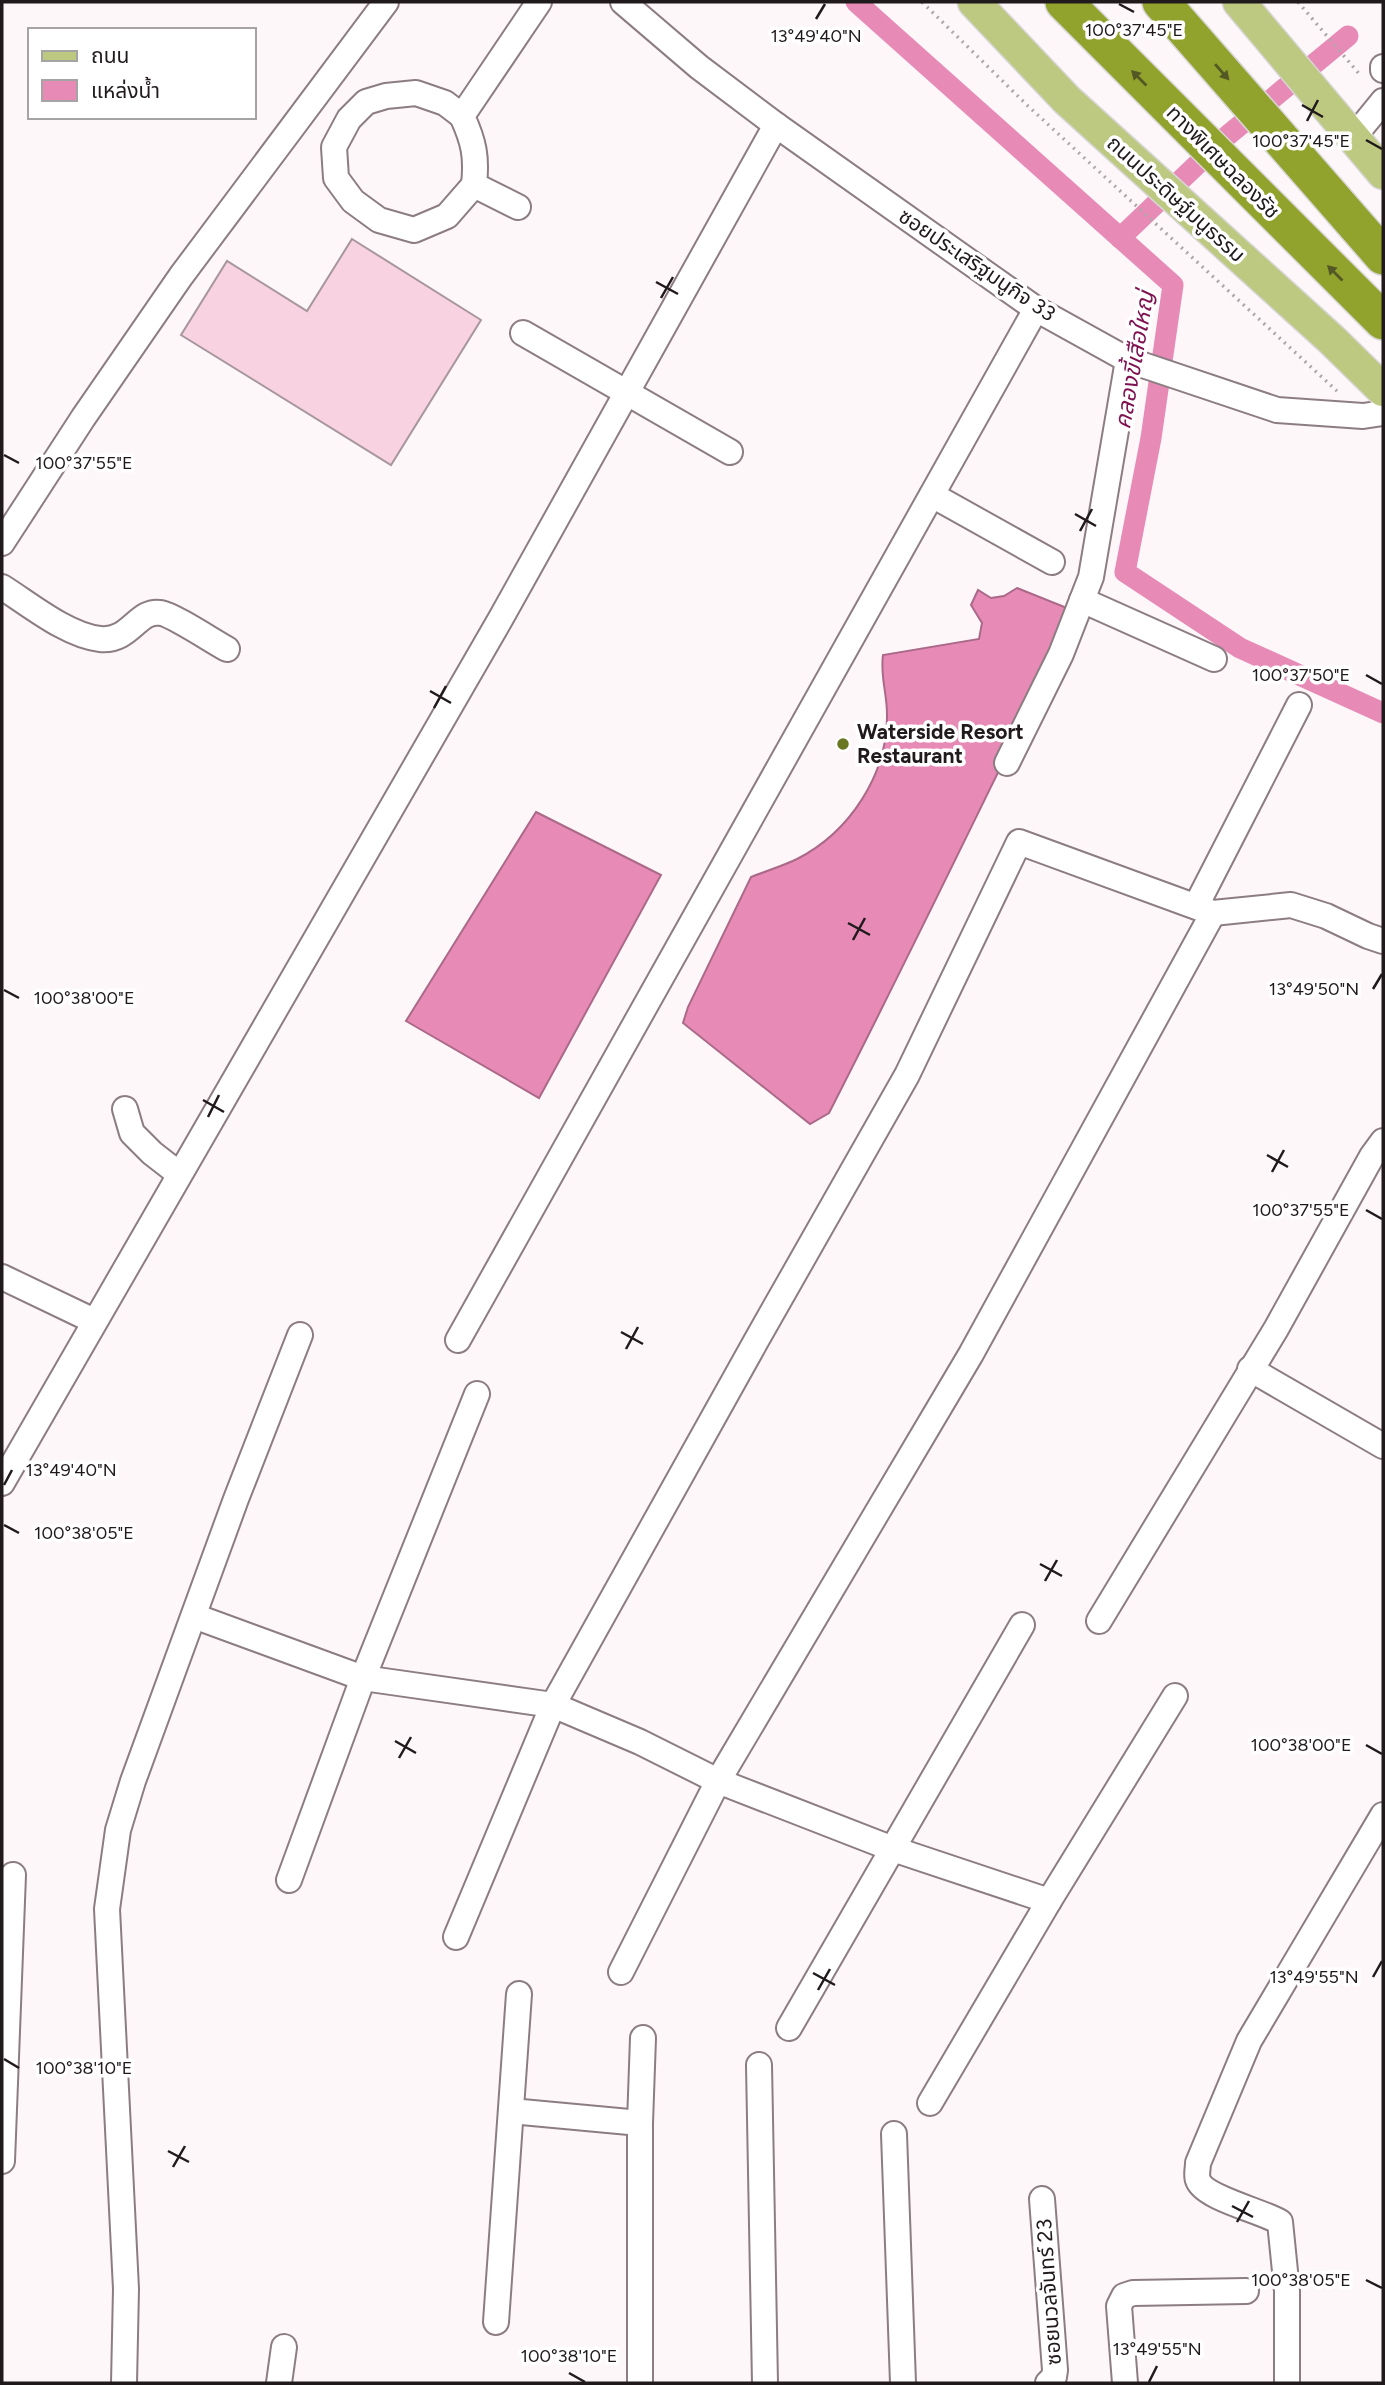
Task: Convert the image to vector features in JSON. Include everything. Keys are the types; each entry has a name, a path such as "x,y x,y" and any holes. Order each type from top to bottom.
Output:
{"highway":[{"name":"ทางพิเศษฉลองรัช","path":"1064,2 1383,321"},
{"path":"1161,2 1383,256"}],"main road":[{"path":"950,2 1067,100"},
{"name":"ถนนประดิษฐ์มนูธรรม","path":"974,2 1155,195 1332,340 1383,390"},
{"path":"1239,2 1383,173"}],"street":[{"path":"2,543 83,418 181,276 386,2"},
{"path":"462,116 539,2"},
{"name":"ซอยประเสริฐมนูกิจ 33","path":"623,2 699,67 776,125 1036,309 1128,360 1277,410 1373,415"},
{"path":"416,93 445,103 462,116 471,135 477,159 474,185 447,216 414,230 379,220 353,201 336,178 334,147 349,119 366,102 386,96 416,93"},
{"path":"1352,139 1383,101"},
{"path":"2,1483 501,618 776,125"},
{"path":"474,185 518,207"},
{"path":"458,1339 1036,309"},
{"path":"523,334 730,452"},
{"path":"1007,763 1061,654 1091,577 1128,360"},
{"path":"932,495 1052,562"},
{"path":"2,587 82,636 120,638 150,614 163,613 227,649"},
{"path":"1082,600 1214,659"},
{"path":"621,1972 718,1781 971,1354 1205,909 1299,705"},
{"path":"456,1937 553,1705 755,1340 907,1075 1018,842 1205,909 1291,905 1326,916 1383,941"},
{"path":"125,1109 132,1133 179,1174"},
{"path":"1099,1621 1276,1329 1383,1141"},
{"path":"2,1277 94,1321"},
{"path":"124,2383 126,2289 107,1909 118,1830 132,1781 300,1335"},
{"path":"1250,1369 1383,1446"},
{"path":"289,1880 363,1678 477,1394"},
{"path":"194,1616 363,1678 553,1705 640,1742 718,1781 893,1849 1049,1900"},
{"path":"789,2028 1022,1625"},
{"path":"930,2103 1049,1900 1175,1696"},
{"path":"1287,2383 1287,2291 1280,2222 1269,2215 1207,2192 1198,2180 1198,2163 1249,2041 1383,1815"},
{"path":"2,2161 13,1875"},
{"path":"496,2322 519,1994"},
{"path":"640,2383 640,2123 643,2038"},
{"path":"759,2065 765,2383"},
{"path":"511,2111 640,2123"},
{"path":"894,2134 903,2383"},
{"name":"ซอยนวลจันทร์ 23","path":"1042,2199 1055,2370 1054,2377 1048,2383"},
{"path":"1125,2383 1119,2306 1124,2296 1133,2293 1246,2291"},
{"path":"279,2383 284,2347"}],"path":[{"path":"922,2 1028,106 1155,195 1150,218 1319,372 1373,415"},
{"path":"1298,2 1344,55"}],"water":[{"path":"1017,588 1077,612 829,1113 810,1124 683,1023 688,1007 751,877 792,862 816,847 834,833 862,799 881,758 886,736 883,655 979,639 982,623 971,605 978,590 991,598 1004,596"},
{"path":"536,812 661,875 539,1098 406,1021"}],"building":[{"path":"352,239 481,320 391,465 181,335 227,261 307,311"}],"waterway":[{"name":"คลองขี้เสือใหญ่","path":"856,2 1173,285 1151,438 1125,572 1240,648 1383,713"},
{"path":"1120,238 1227,136 1348,36"}],"place":[{"name":"Waterside Resort Restaurant","path":"843,744"}]}
